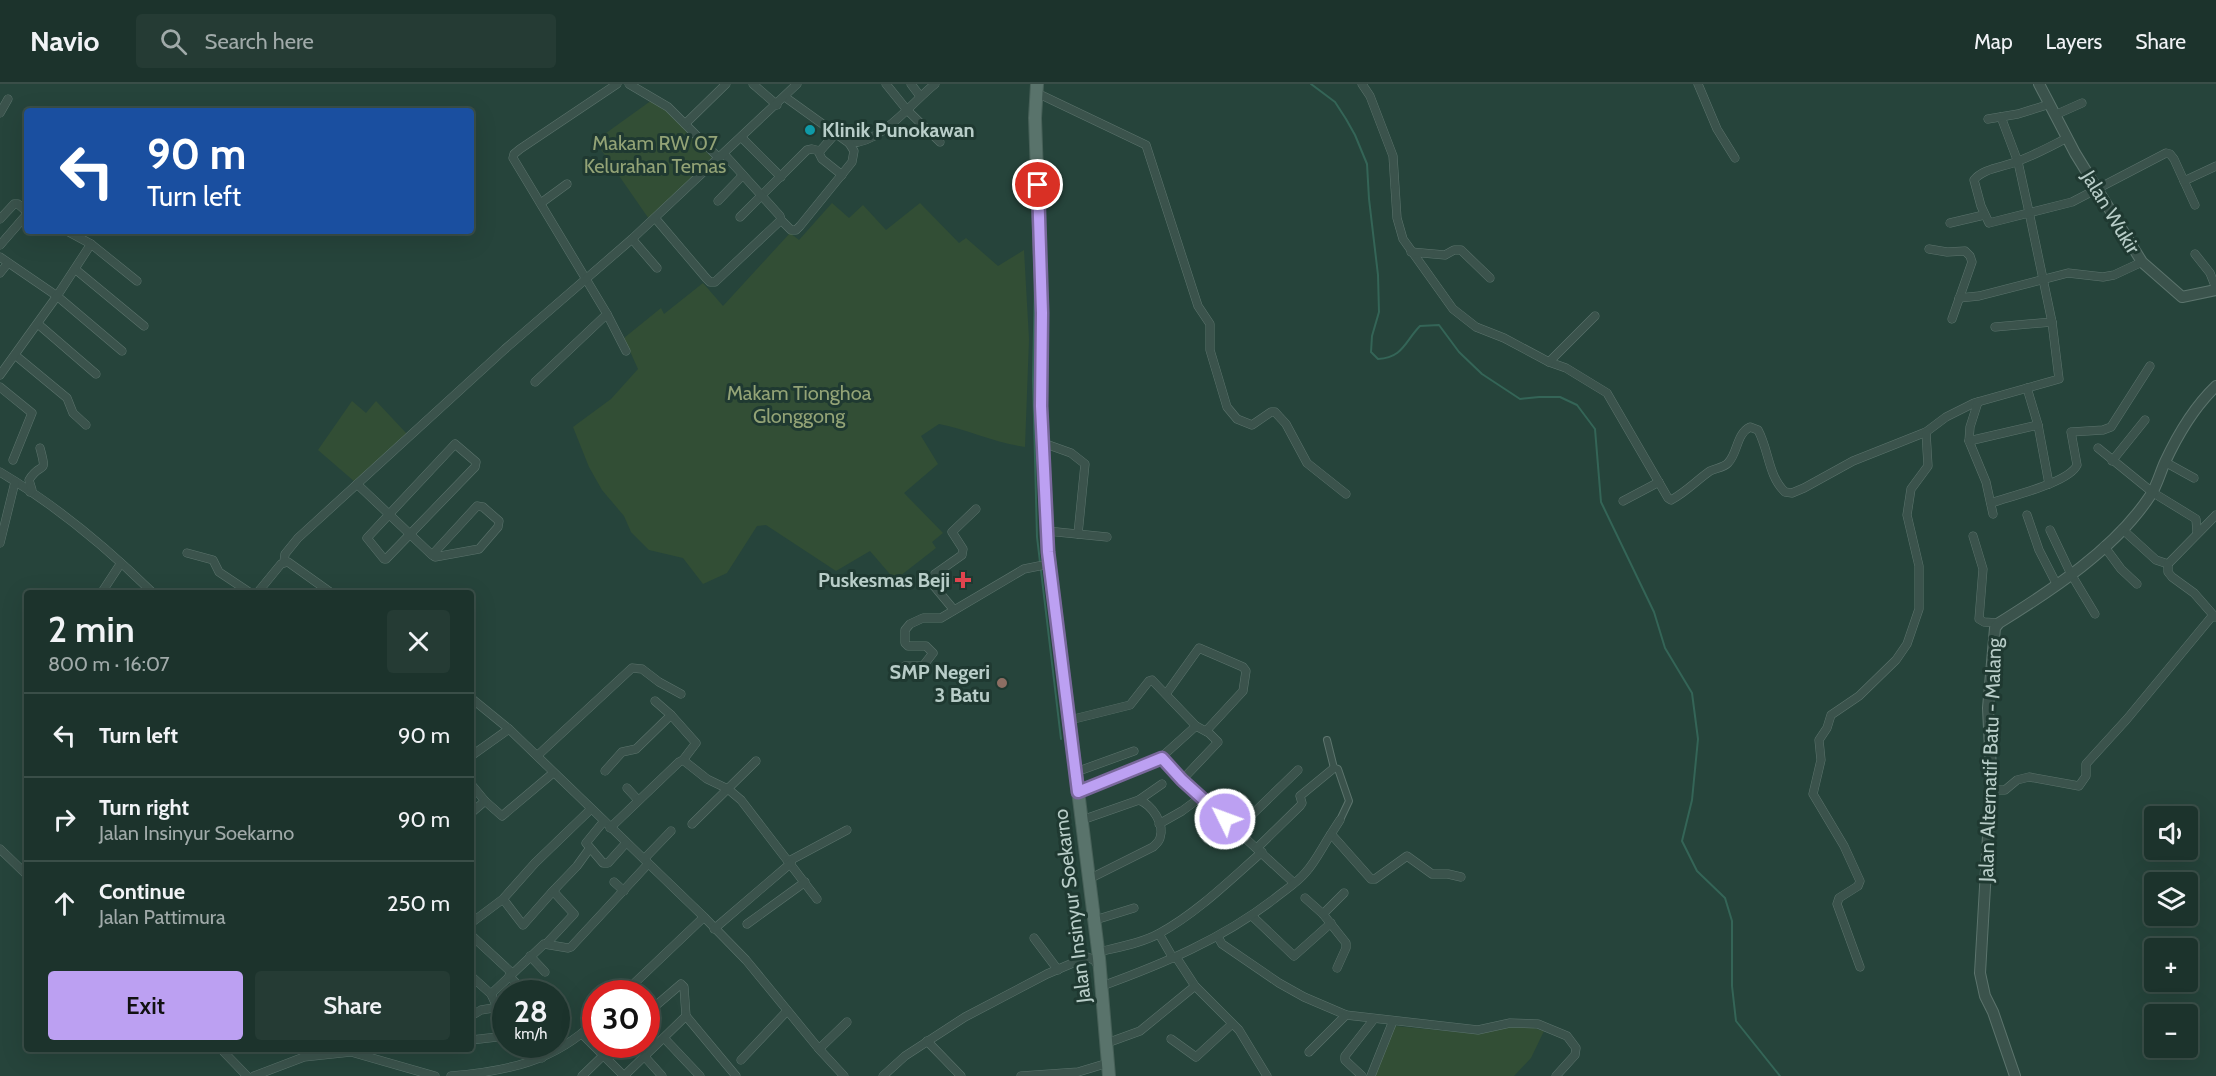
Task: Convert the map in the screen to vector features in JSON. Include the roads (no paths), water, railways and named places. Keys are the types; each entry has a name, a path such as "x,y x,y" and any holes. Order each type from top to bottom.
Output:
{"main road":[{"name":"Jalan Insinyur Soekarno","path":"1035,87 1047,531 1045,562 1070,720 1095,920 1108,1070"}],"street":[{"path":"617,84 514,153 513,158 607,314 626,351"},
{"path":"628,84 643,87 686,124 743,175 791,230 796,230 842,175 854,158 854,152 849,143 785,97"},
{"path":"686,124 726,84"},
{"path":"753,84 777,105"},
{"path":"260,590 284,562 285,554 298,538 505,349 632,239 798,84"},
{"path":"886,84 907,110 940,142"},
{"path":"911,84 920,96"},
{"path":"849,143 859,142 889,128 934,84"},
{"path":"1362,84 1370,96 1393,156 1396,218 1403,239 1453,309 1476,327 1566,368 1607,393 1668,498 1673,499 1688,490 1709,472 1728,463 1740,436 1750,427 1758,430 1780,487 1788,493 1824,478 1853,461 1926,432 1946,417 1978,402 2060,378 2052,322 2018,162 2001,117"},
{"path":"1698,84 1717,129 1735,158"},
{"name":"Jalan Wukir","path":"2039,84 2067,138 2142,262 2182,297 2216,289"},
{"path":"1035,87 1146,146 1198,306 1210,324 1210,350 1227,407 1236,419 1252,425 1271,412 1275,412 1286,424 1307,464 1346,494"},
{"path":"0,113 8,99"},
{"path":"2055,115 2082,103"},
{"path":"1988,119 2050,104"},
{"path":"740,218 807,150 822,150 836,133"},
{"path":"742,138 780,177"},
{"path":"2067,138 2018,162 1975,177 1984,215 1991,224 2072,202 2166,153 2174,159 2194,205"},
{"path":"818,151 822,159 842,175"},
{"path":"2184,181 2216,166"},
{"path":"718,201 743,175"},
{"path":"541,203 567,184"},
{"path":"0,219 14,204 18,204 24,210"},
{"path":"1950,223 1984,215"},
{"path":"0,245 24,217"},
{"path":"655,218 706,278 713,282 781,220"},
{"path":"73,234 91,244 137,280"},
{"path":"632,239 657,268"},
{"path":"0,375 38,324 91,244"},
{"path":"1929,249 1947,252 1965,251 1971,256 1972,262 1952,319"},
{"path":"1411,252 1445,255 1454,250 1461,250 1490,278"},
{"path":"2195,254 2213,271 2216,289"},
{"path":"0,257 57,296 122,351"},
{"path":"1959,298 1987,294 2068,273 2103,277 2114,275 2142,262"},
{"path":"0,273 8,263"},
{"path":"75,269 144,326"},
{"path":"535,382 607,314"},
{"path":"1549,362 1595,316"},
{"path":"1995,327 2052,322"},
{"path":"38,324 96,374"},
{"path":"15,355 65,396 73,413 86,425"},
{"path":"1991,502 2049,484 2072,472 2076,467 2071,432 2103,430 2111,427 2150,366"},
{"name":"Jalan Alternatif Batu - Malang","path":"2015,1076 1993,1012 1982,988 1980,973 1992,790 1988,708 1994,634 1999,623 2057,585 2122,529 2152,492 2193,410 2216,386"},
{"path":"0,387 32,413 13,460"},
{"path":"2027,388 2038,425 2049,484"},
{"path":"1978,402 1970,427 1969,441 1972,453 1981,469 1993,514"},
{"path":"2112,460 2145,420"},
{"path":"1969,441 2038,425"},
{"path":"1860,967 1837,901 1858,886 1860,881 1844,846 1813,794 1820,771 1819,740 1833,712 1859,696 1896,660 1907,644 1919,603 1919,566 1907,515 1908,500 1911,489 1928,466 1926,432"},
{"path":"1043,443 1071,453 1085,465 1078,534"},
{"path":"455,444 476,462 475,467 410,536 384,559 367,539 388,515 455,444"},
{"path":"30,492 32,490 29,480 31,476 45,466 40,448"},
{"path":"2098,448 2152,492 2194,518 2197,533"},
{"path":"2165,462 2194,478"},
{"path":"0,472 30,492 121,563 150,590"},
{"path":"0,543 15,482"},
{"path":"1623,501 1659,482"},
{"path":"357,484 410,536 432,555 439,557 479,549 498,527 499,521 483,507 477,506 432,555"},
{"path":"954,610 934,586 932,579 935,574 962,555 963,549 952,532 976,508"},
{"path":"2027,514 2039,550 2057,585"},
{"path":"2161,562 2216,515"},
{"path":"1992,790 2005,790 2017,780 2029,777 2079,786 2086,776 2086,764 2215,616 2194,592 2172,577 2161,562 2122,529"},
{"path":"2050,530 2071,574 2095,614"},
{"path":"1047,531 1107,537"},
{"path":"1973,536 1983,569 1979,619 1984,622 1999,623"},
{"path":"2104,546 2121,569 2137,584"},
{"path":"188,553 213,560 219,572 246,590"},
{"path":"284,562 291,563 327,590"},
{"path":"904,666 923,666 933,653 926,646 909,646 905,643 904,633 908,626 926,617 941,618 1016,572 1045,562"},
{"path":"103,590 121,563"},
{"path":"1166,694 1199,648 1243,667 1246,671 1243,691 1206,731"},
{"path":"537,756 632,668 642,669 681,694"},
{"path":"1070,720 1130,705 1150,680 1196,726 1217,740 1218,744 1182,780"},
{"path":"474,700 509,729 704,917 752,968 844,1076"},
{"path":"626,843 607,864 603,863 586,843 683,760 696,743 654,701"},
{"path":"605,771 622,752 636,749 670,715"},
{"path":"1078,792 1162,758 1196,726"},
{"path":"474,754 509,729"},
{"path":"1102,986 1174,957 1208,940 1218,938 1252,916 1294,883 1309,868 1350,804 1338,769 1334,768 1327,740"},
{"path":"1076,772 1134,751"},
{"path":"1162,758 1182,780 1294,883"},
{"path":"683,760 741,800 817,899"},
{"path":"692,824 756,761"},
{"path":"1098,952 1159,934 1197,908 1260,850 1302,804 1300,796 1334,768"},
{"path":"1238,830 1298,770"},
{"path":"474,788 484,801 502,816 553,773"},
{"path":"1082,820 1139,800 1162,784"},
{"path":"627,788 638,800"},
{"path":"1159,824 1201,797"},
{"path":"1089,879 1153,847 1160,838 1159,824 1152,809 1146,802 1139,800"},
{"path":"474,810 484,801"},
{"path":"474,921 503,899 535,863 591,808"},
{"path":"714,929 790,862 847,830"},
{"path":"474,979 491,994 542,945 570,948 624,891 671,831"},
{"path":"1331,834 1371,879 1375,879 1407,856 1432,874 1448,874 1461,878"},
{"path":"503,899 523,925 577,866 590,848"},
{"path":"0,849 24,872"},
{"path":"614,882 624,891"},
{"path":"747,924 805,882"},
{"path":"547,944 574,914 553,891"},
{"path":"1323,914 1344,893"},
{"path":"1305,898 1331,923 1347,946 1337,968"},
{"path":"1095,920 1134,908"},
{"path":"1252,916 1294,956 1331,923"},
{"path":"640,980 704,917"},
{"path":"1159,934 1195,986 1244,1036 1267,1076"},
{"path":"474,938 516,980"},
{"path":"1035,938 1058,969"},
{"path":"1218,938 1222,944 1279,983 1304,997 1346,1015 1478,1030 1510,1023 1538,1024 1566,1036 1576,1048 1575,1055 1556,1076"},
{"path":"530,956 545,972"},
{"path":"883,1076 905,1056 964,1017 1058,969 1087,957 1094,960 1100,969"},
{"path":"660,1001 681,984 684,987 686,1016 736,1076"},
{"path":"1107,1043 1140,1031 1195,986"},
{"path":"474,1014 492,1008"},
{"path":"741,1060 787,1011"},
{"path":"1309,1052 1346,1015"},
{"path":"660,1042 686,1016"},
{"path":"1362,1076 1345,1060 1345,1056 1374,1019"},
{"path":"1371,1076 1392,1021"},
{"path":"819,1049 847,1022"},
{"path":"1171,1040 1196,1057 1232,1024"},
{"path":"570,1042 582,1034"},
{"path":"474,1040 492,1038"},
{"path":"664,1038 700,1076"},
{"path":"927,1041 961,1076"},
{"path":"224,1052 248,1076"},
{"path":"254,1076 304,1057 338,1052"},
{"path":"357,1052 435,1076"},
{"path":"451,1076 504,1070 542,1058"},
{"path":"582,1076 601,1058"},
{"path":"605,1058 624,1076 644,1058"},
{"path":"646,1058 662,1076"},
{"path":"1021,1076 1108,1070"}],"waterway":[{"path":"1311,84 1335,102 1355,135 1367,164 1378,275 1379,312 1372,336 1371,352 1378,359 1393,356 1403,348 1420,326 1439,325 1459,352 1482,374 1520,399 1560,397 1577,405 1595,429 1601,502 1654,612 1665,648 1692,693 1698,739 1692,800 1682,841 1697,871 1725,898 1732,921 1732,986 1736,1021 1780,1076"},
{"path":"1035,279 1033,380 1037,537 1061,739"}],"place":[{"name":"Klinik Punokawan","path":"810,130"},
{"name":"Puskesmas Beji","path":"963,580"},
{"name":"SMP Negeri 3 Batu","path":"1002,683"}],"park label":[{"name":"Makam RW 07 Kelurahan Temas","path":"655,154"},
{"name":"Makam Tionghoa Glonggong","path":"799,404"}]}
